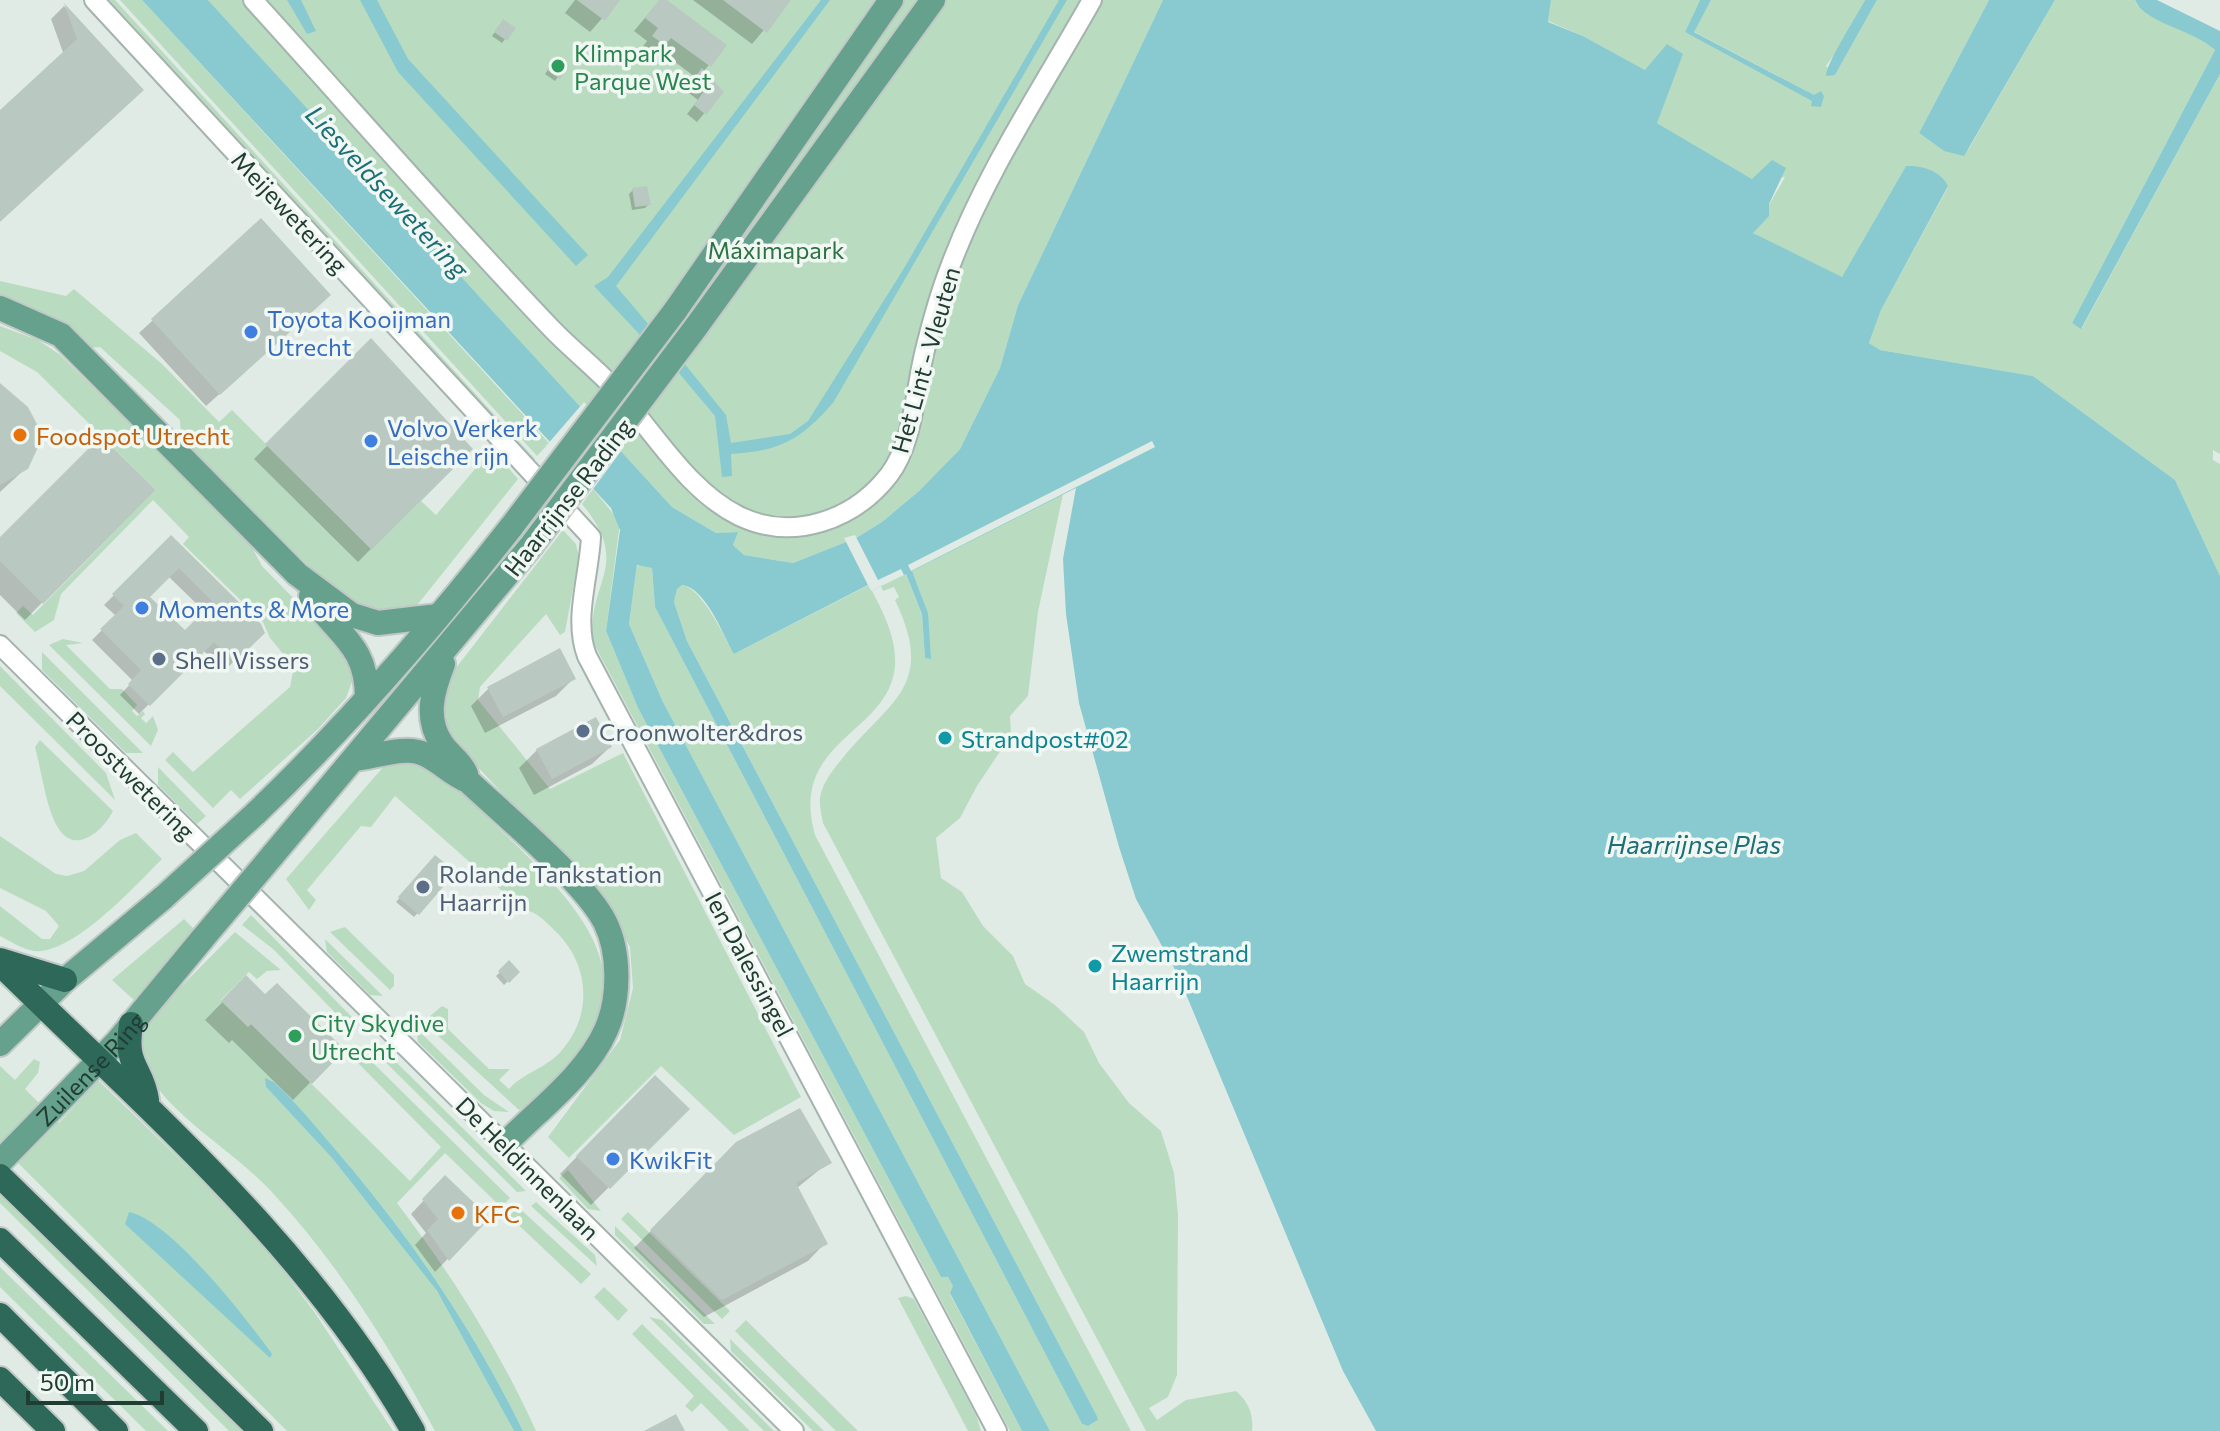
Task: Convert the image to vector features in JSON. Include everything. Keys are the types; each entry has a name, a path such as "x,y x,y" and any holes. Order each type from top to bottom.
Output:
{"highway":[{"path":"0,962 65,980"},
{"path":"0,962 222,1179 306,1276 355,1341 413,1431"},
{"path":"131,1024 128,1043 132,1066 145,1083 148,1106"},
{"path":"0,1176 261,1431"},
{"path":"0,1240 196,1431"},
{"path":"0,1315 116,1431"},
{"path":"0,1379 53,1431"}],"main road":[{"name":"Haarrijnse Rading","path":"65,980 164,897 255,814 367,698 438,616 512,526 675,311 891,0"},
{"name":"Haarrijnse Rading","path":"175,972 531,546 696,327 933,0"},
{"path":"0,308 61,335 297,574 366,621 390,622 438,616"},
{"path":"297,574 315,603 355,647 367,680 367,698"},
{"path":"449,646 430,698 431,706 441,743 462,766 468,781"},
{"path":"354,759 404,751 422,753 468,781 576,885 605,922 617,983 607,1029 587,1060 505,1144"},
{"name":"Zuilense Ring","path":"0,1162 99,1060 175,972"},
{"path":"0,1044 65,980"}],"street":[{"name":"Meijewetering","path":"94,0 554,493"},
{"name":"Het Lint - Vleuten","path":"253,0 718,504 765,525 790,527 843,517 869,498 892,471 907,434 941,295 972,217 1092,0"},
{"name":"Ien Dalessingel","path":"554,493 591,537 589,576 579,635 587,656 997,1431"},
{"name":"Proostwetering","path":"0,645 263,904"},
{"name":"De Heldinnenlaan","path":"263,904 794,1431"}],"green space":[{"path":"109,0 115,0 535,459 532,463"},
{"path":"120,0 142,0 549,443 537,456"},
{"name":"Máximapark","path":"208,0 1163,0 1018,305 1000,368 960,449 919,491 882,522 856,538 793,563 744,555 733,545 737,532 716,533 672,507"},
{"path":"1551,0 1700,0 1685,32 1814,95 1693,31 1711,0 1865,0 1845,39 1826,66 1835,75 1877,0 1989,0 1919,133 1944,151 1968,150 2055,0 2135,0 2137,5 2203,39 2215,50 2072,323 2082,328 2220,74 2220,454 2213,450 2213,460 2220,464 2220,576 2175,480 2033,376 1880,350 1869,343 1881,310 1948,187 1906,166 1842,278 1753,233 1785,177 1752,179 1657,123 1645,70 1548,21"},
{"path":"0,281 66,296 74,289 162,364 219,422 232,410 372,550 421,501 436,515 492,449 518,479 418,604 399,613 377,616 338,591 279,537 181,438 180,420 100,347 89,348 48,317 25,305 0,298"},
{"path":"0,326 38,340 59,354 246,536 262,566 344,650 353,679 346,698 318,729 240,799 231,790 213,808 165,760 173,752 193,772 290,687 294,667 270,638 263,622 183,544 189,537 153,500 61,594 54,620 35,632 16,613 23,606 33,615 156,490 37,372 0,351"},
{"path":"593,489 620,522 606,631 638,708 941,1277 948,1277 954,1287 950,1294 1022,1431 1010,1431 592,640 596,601 606,557 597,525 582,504"},
{"path":"1063,494 1038,612 1028,696 1010,716 1011,735 960,818 936,838 941,878 962,892 983,926 1013,956 1025,984 1055,1005 1084,1032 1099,1063 1129,1103 1161,1131 1174,1173 1178,1215 1177,1375 1168,1397 1149,1408 1157,1420 1186,1400 1236,1391 1249,1409 1252,1431 1146,1431 823,823 820,798 828,778 890,706 902,690 909,673 911,654 907,630 895,600 899,597 894,587 883,591 881,586 906,574 922,614 925,658 928,634 926,613 911,571"},
{"path":"563,530 576,544 579,557 565,632 560,635 546,614 480,687 478,700 550,789 623,753 801,1097 734,1135 661,1066 569,1158 548,1137 620,1040 633,988 630,947 606,904 445,732 441,709 445,682"},
{"path":"637,566 652,568 655,607 1082,1424 1088,1426 1098,1420 1097,1416 687,641 674,602 677,589 682,585 690,588 712,614 734,654 869,585 891,634 895,666 889,689 876,708 827,758 815,778 810,803 815,835 1131,1431 1050,1431 663,702 629,624"},
{"path":"63,639 83,643 66,645 110,689 122,689 137,705 132,711 137,716 143,711 145,714 141,718 146,723 153,716 158,730 151,746 49,645"},
{"path":"42,652 143,753 126,753 42,670"},
{"path":"0,666 106,773 115,800 0,686"},
{"path":"40,740 113,811 88,838 72,840 64,835 53,818 35,747"},
{"path":"406,763 433,769 450,779 531,860 576,912 593,939 603,968 604,997 594,1028 554,1081 519,1110 423,1022 442,1006 448,1009 448,1029 489,1069 510,1069 499,1080 509,1089 521,1078 549,1062 572,1036 583,1004 583,988 575,957 550,926 537,915 524,910 395,796 371,827 361,826 307,890 316,900 309,910 286,879 384,766"},
{"path":"158,767 206,816 197,824 158,785"},
{"path":"136,833 162,859 85,931 50,949 34,951 0,936 0,906 42,939 50,939 59,926 46,911 0,888 0,836 56,874 67,876 84,871 120,840"},
{"path":"251,915 354,1019 354,1032 273,949 242,925"},
{"path":"184,919 197,932 135,1001 112,980"},
{"path":"345,927 394,975 394,986 390,990 330,932"},
{"path":"235,932 281,970 267,971 257,979 249,972 221,1000 248,1027 251,1024 410,1181 441,1147 355,1060 363,1053 510,1198 501,1207 445,1153 397,1203 473,1313 536,1431 523,1431 466,1328 401,1231 324,1135 274,1082 270,1080 266,1087 332,1158 437,1291 514,1431 435,1431 380,1336 318,1246 270,1190 179,1111 148,1075 142,1052 148,1020"},
{"path":"325,939 383,996 370,995 327,952"},
{"path":"416,1028 484,1095 509,1112 494,1111 481,1103 418,1042"},
{"path":"369,1046 383,1049 526,1191 517,1192"},
{"path":"34,1059 40,1062 38,1073 25,1089 59,1123 98,1080 253,1230 315,1313 393,1431 287,1431 0,1145 0,1066 15,1080"},
{"path":"568,1170 601,1211 588,1209 559,1178"},
{"path":"0,1192 242,1431 229,1431 0,1203"},
{"path":"536,1202 595,1255 597,1266 531,1206"},
{"path":"518,1207 591,1274 581,1284 509,1216"},
{"path":"628,1212 730,1311 722,1319 621,1219"},
{"path":"615,1226 715,1324 704,1324 615,1235"},
{"path":"0,1267 168,1431 146,1431 0,1287"},
{"path":"604,1287 628,1310 618,1321 594,1297"},
{"path":"906,1296 914,1299 976,1415 981,1431 968,1431 898,1298"},
{"path":"649,1317 662,1320 774,1431 764,1431"},
{"path":"746,1320 858,1431 836,1431 735,1331"},
{"path":"642,1324 750,1431 729,1431 701,1403 692,1412 685,1406 694,1396 632,1334"},
{"path":"730,1339 824,1431 813,1431 731,1351"}],"water":[{"name":"Haarrijnse Plas","path":"142,0 208,0 672,507 716,533 738,532 733,545 744,555 793,563 856,538 882,522 919,491 960,449 1000,368 1018,305 1163,0 1551,0 1548,22 1583,36 1645,70 1667,44 1683,54 1657,123 1752,179 1772,160 1786,168 1769,204 1769,216 1753,233 1842,277 1906,166 1936,173 1948,186 1881,310 1869,343 1880,350 2033,376 2175,480 2220,576 2220,1431 1376,1431 1343,1371 1178,975 1136,899 1119,847 1079,703 1066,614 1063,559 1076,488 912,571 928,613 931,659 925,658 922,614 906,574 871,591 868,585 734,654 699,594 682,585 677,589 674,602 687,641 1097,1416 1098,1420 1088,1426 1082,1424 655,607 652,568 637,565 629,624 663,702 1050,1431 1022,1431 950,1293 953,1286 948,1277 941,1277 638,708 606,631 620,530 611,508"},
{"path":"287,0 301,0 316,31 307,34"},
{"path":"360,0 377,0 408,59 588,255 576,266 398,72"},
{"path":"821,0 830,0 616,286 649,325 640,335 594,286 608,277"},
{"path":"1059,0 1067,0 833,403 810,426 788,441 763,450 731,454 732,476 722,477 715,416 678,372 684,363 726,415 731,443 790,434 808,421 903,270"},
{"path":"1700,0 1711,0 1694,32 1814,95 1821,91 1824,96 1821,107 1811,106 1812,101 1685,32"},
{"path":"1865,0 1877,0 1835,75 1826,76 1836,50"},
{"path":"1989,0 2055,0 1964,156 1944,151 1919,133"},
{"path":"2135,0 2157,0 2220,31 2220,74 2081,329 2072,323 2215,50 2148,15"},
{"path":"265,1078 274,1082 305,1113 401,1231 466,1328 523,1431 514,1431 437,1291 332,1158 266,1087"},
{"path":"129,1212 146,1219 186,1251 245,1318 272,1354 270,1358 125,1224"}],"pier":[{"path":"584,402 624,447 591,492 546,446"},
{"path":"1152,441 1155,447 911,571 908,565"},
{"path":"855,535 878,580 901,569 904,575 871,591 844,538"}],"building":[{"path":"577,0 620,0 605,21"},
{"path":"659,0 667,0 727,45 711,67 671,38 665,45 652,36 658,28 645,18"},
{"path":"723,0 791,0 767,33"},
{"path":"64,3 144,90 0,222 0,110 77,39"},
{"path":"503,19 516,28 507,41 494,32"},
{"path":"556,57 569,66 560,79 547,70"},
{"path":"702,68 724,92 706,115 694,105 704,91 692,81"},
{"path":"647,186 651,205 635,207 632,188"},
{"path":"261,218 331,295 220,395 151,319"},
{"path":"371,338 473,449 372,550 265,444"},
{"name":"Foodspot Utrecht","path":"0,383 28,407 38,426 40,443 28,469 0,485"},
{"path":"101,436 156,490 43,604 0,561 0,537"},
{"path":"171,535 261,624 265,633 234,663 214,642 150,706 128,684 141,670 100,629 124,606 112,594","holes":["179,568 213,602 185,630 150,597"]},
{"path":"560,648 576,679 503,717 487,687"},
{"path":"596,717 612,747 552,779 536,749"},
{"path":"435,855 456,872 419,915 398,897"},
{"path":"509,960 520,972 509,983 498,971"},
{"path":"246,975 265,994 277,983 345,1050 312,1084 251,1024 248,1027 221,1001"},
{"path":"655,1075 690,1109 610,1189 576,1156"},
{"path":"800,1108 832,1163 796,1183 828,1244 722,1300 650,1230 736,1142"},
{"path":"445,1175 490,1218 449,1261 427,1230 438,1219 422,1199"},
{"path":"676,1414 685,1431 644,1431"}],"place":[{"name":"Klimpark Parque West","path":"558,66"},
{"name":"Toyota Kooijman Utrecht","path":"251,332"},
{"name":"Foodspot Utrecht","path":"20,435"},
{"name":"Volvo Verkerk Leische rijn","path":"371,441"},
{"name":"Moments & More","path":"142,608"},
{"name":"Shell Vissers","path":"159,659"},
{"name":"Croonwolter&dros","path":"583,731"},
{"name":"Strandpost#02","path":"945,738"},
{"name":"Rolande Tankstation Haarrijn","path":"423,887"},
{"name":"Zwemstrand Haarrijn","path":"1095,966"},
{"name":"City Skydive Utrecht","path":"295,1036"},
{"name":"KwikFit","path":"613,1159"},
{"name":"KFC","path":"458,1213"}],"water label":[{"name":"Liesveldsewetering","path":"388,191"}]}
